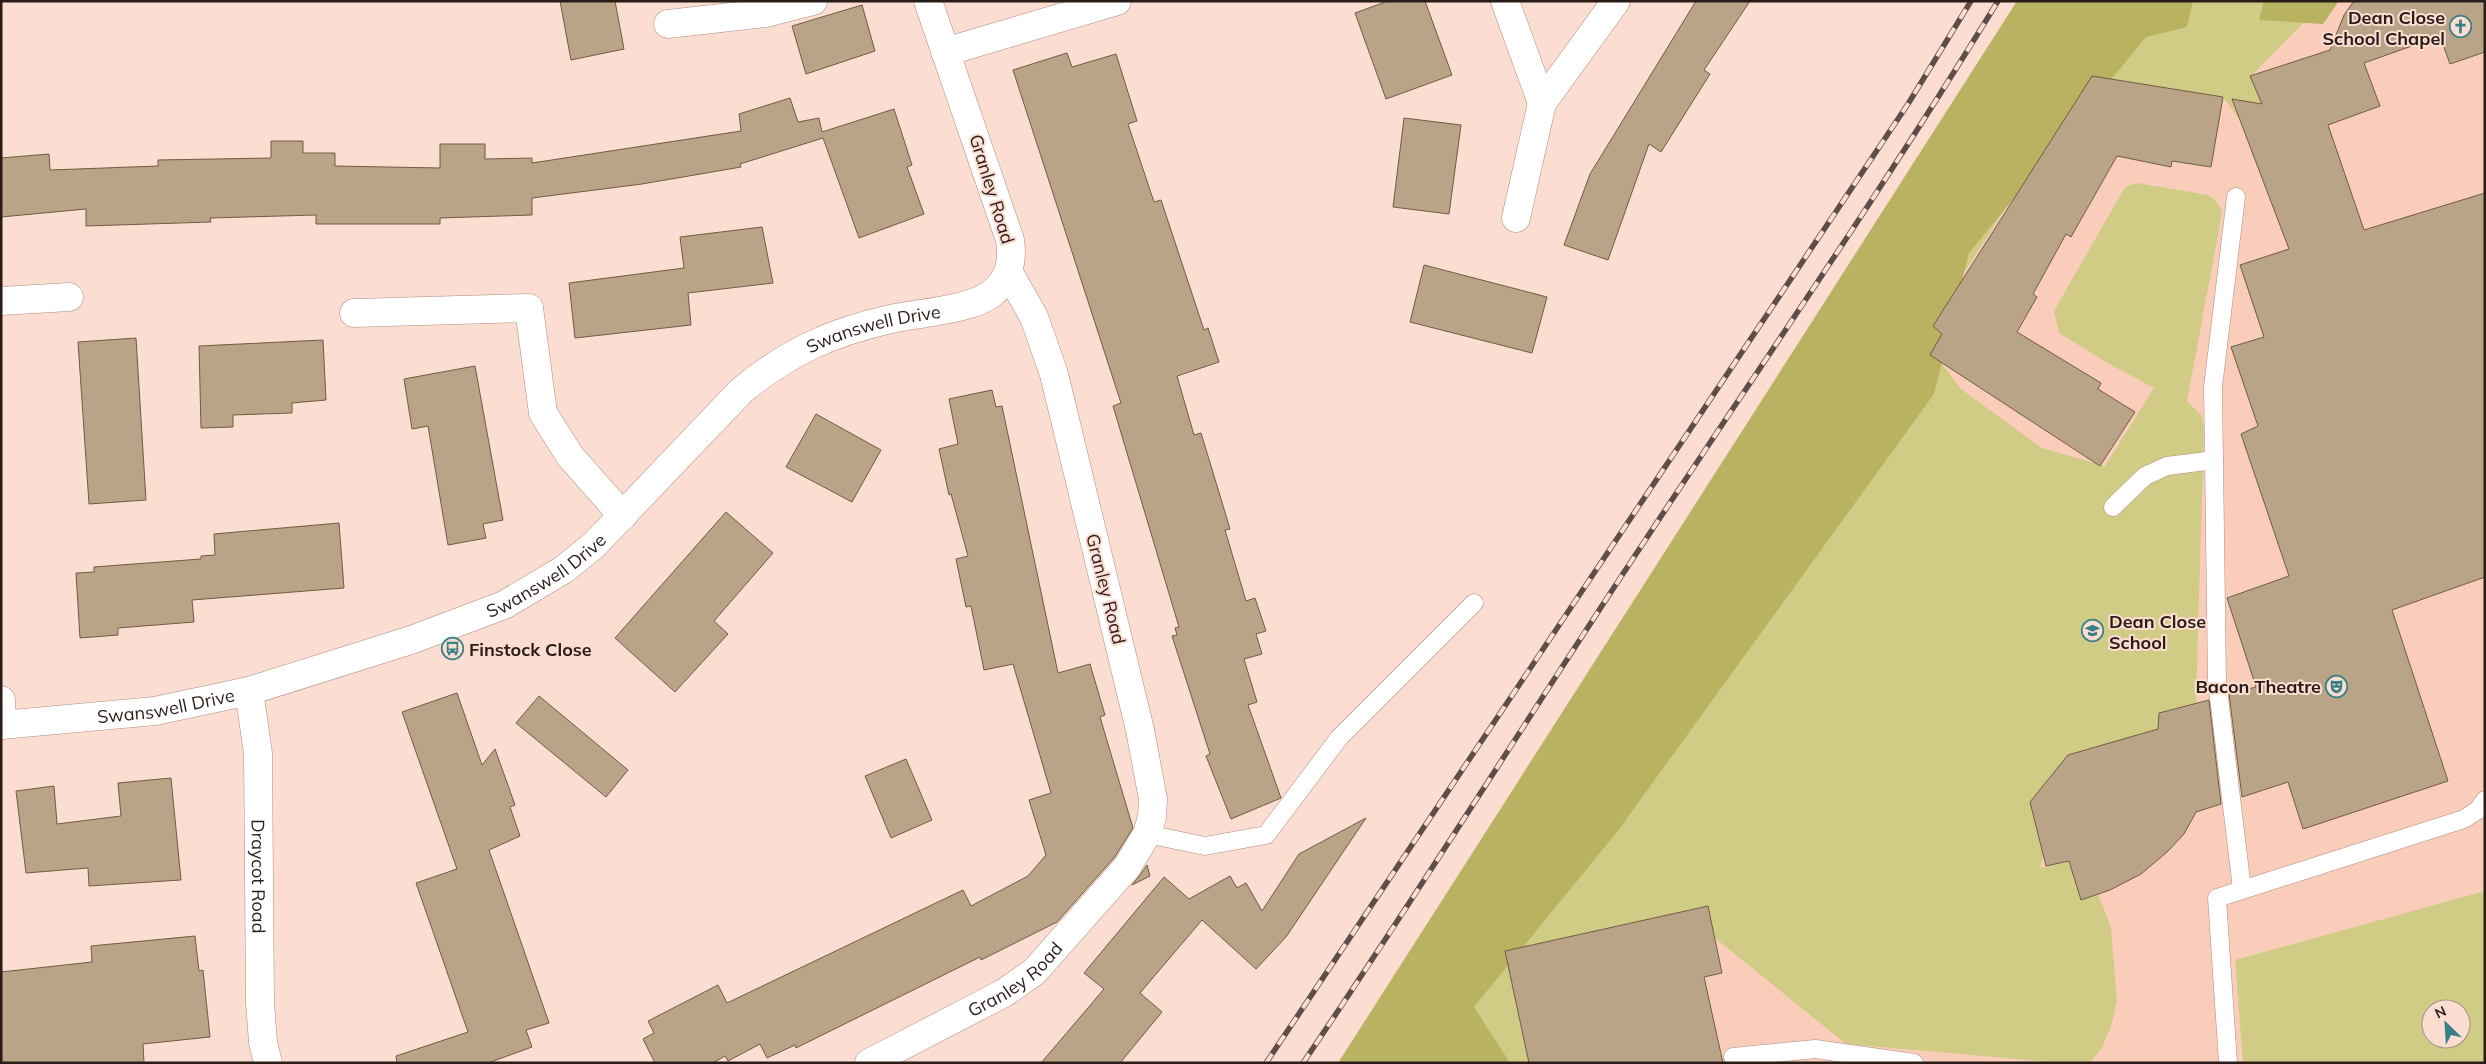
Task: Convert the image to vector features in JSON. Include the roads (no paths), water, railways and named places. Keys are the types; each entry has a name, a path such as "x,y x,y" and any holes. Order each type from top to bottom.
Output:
{"street":[{"path":"668,24 766,13 813,1"},
{"name":"Granley Road","path":"869,1063 1004,993 1034,972 1127,866 1148,834 1153,798 1140,730 1056,384 1034,317 1008,273 1012,258 1003,215 928,1"},
{"path":"945,52 1117,1"},
{"path":"1505,1 1542,104"},
{"path":"1516,218 1542,104 1616,1"},
{"name":"Swanswell Drive","path":"2,716 155,711 249,691 412,640 504,605 562,570 594,545 741,391 765,371 791,354 819,340 855,327 973,303 991,294 1008,273"},
{"path":"1,301 69,297"},
{"path":"354,313 529,308 543,413 570,456 623,516"},
{"name":"Draycot Road","path":"249,691 258,753 260,1004 263,1042 268,1063"}],"lane":[{"path":"2236,197 2213,387 2217,681 2242,890"},
{"path":"2113,507 2145,476 2167,466 2214,460"},
{"path":"1148,834 1205,846 1266,835 1339,738 1474,603"},
{"path":"2228,1063 2217,898 2464,819 2478,810 2485,800"},
{"path":"1733,1057 1815,1049 1914,1063"}],"railway":[{"path":"1266,1063 1908,104 1971,1"},
{"path":"1303,1063 1557,674 1867,207 1998,1"}],"place":[{"name":"Dean Close School Chapel","path":"2461,27"},
{"name":"Dean Close School","path":"2093,631"},
{"name":"Finstock Close","path":"453,649"},
{"name":"Bacon Theatre","path":"2337,686"}]}
